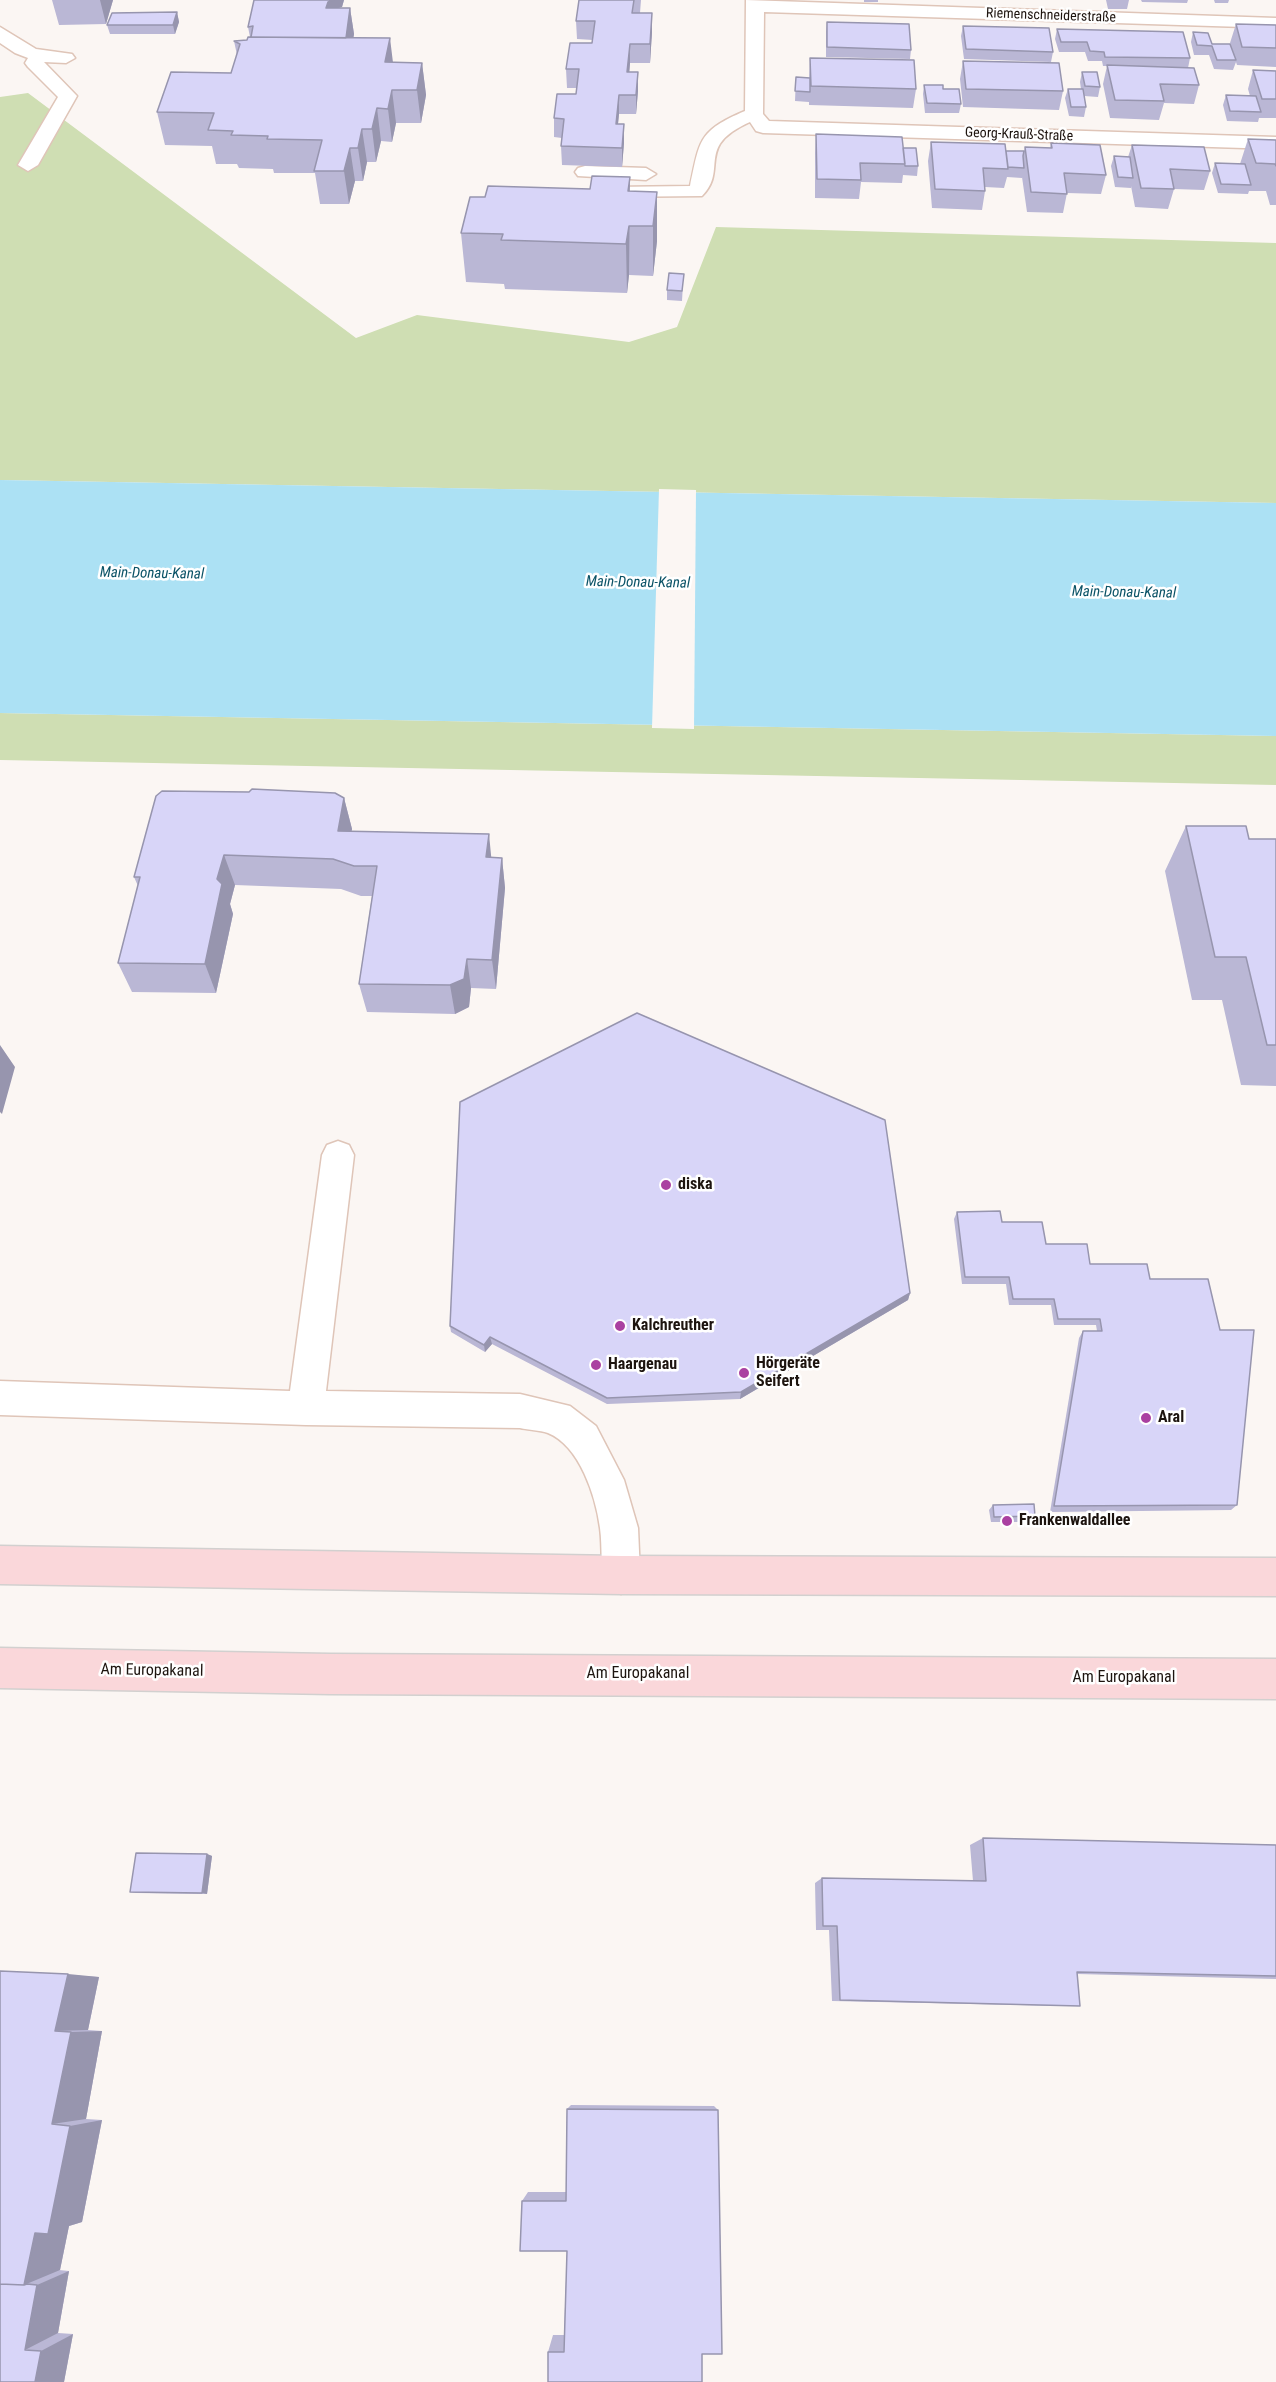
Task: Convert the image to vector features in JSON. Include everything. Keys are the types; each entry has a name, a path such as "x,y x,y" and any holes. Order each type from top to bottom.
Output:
{"main road":[{"path":"0,1565 621,1575 1276,1578"},
{"name":"Am Europakanal","path":"0,1668 330,1674 862,1675 1276,1679"}],"street":[{"name":"Riemenschneiderstraße","path":"755,3 1276,23"},
{"path":"600,192 686,194 695,192 699,188 708,144 714,134 758,127 755,3"},
{"path":"0,32 8,43 38,56 66,58"},
{"path":"28,165 68,96 34,63 38,56"},
{"name":"Georg-Krauß-Straße","path":"758,127 1276,143"},
{"path":"585,172 702,176"},
{"path":"306,1408 338,1155"},
{"path":"0,1398 306,1408 520,1411 557,1418 583,1438 606,1480 619,1528 621,1575"}],"green space":[{"path":"28,93 356,338 417,315 629,342 677,327 716,227 1276,243 1276,503 0,480 0,97"},
{"path":"0,713 1276,736 1276,785 0,760"}],"water":[{"name":"Main-Donau-Kanal","path":"0,480 1276,503 1276,736 0,713"}],"pier":[{"path":"659,489 696,490 694,729 652,728"}],"building":[{"path":"254,0 334,0 328,2 326,8 350,8 346,38 251,37 253,26 248,27"},
{"path":"579,0 634,0 632,13 652,13 650,44 630,44 627,72 638,72 636,95 619,95 616,124 624,124 622,148 561,146 564,119 554,118 557,94 576,94 579,69 566,69 570,43 592,43 595,21 576,21"},
{"path":"177,12 173,25 107,25 112,13"},
{"path":"827,22 909,24 911,50 827,47"},
{"path":"1236,24 1276,25 1276,48 1242,47"},
{"path":"963,26 1049,28 1053,52 966,49"},
{"path":"1057,29 1183,32 1190,58 1105,57 1104,52 1090,51 1087,42 1061,42"},
{"path":"1193,32 1208,33 1212,44 1230,44 1236,60 1217,60 1212,46 1197,45"},
{"path":"248,37 390,38 385,62 422,63 417,90 392,90 388,109 377,108 372,129 362,129 358,148 350,148 344,171 314,171 322,140 267,139 268,136 231,135 233,131 208,130 214,113 157,112 171,72 231,73 240,44 234,41 247,40"},
{"path":"810,58 914,60 916,89 811,86"},
{"path":"963,61 1059,63 1063,91 966,89"},
{"path":"1107,65 1194,68 1199,85 1160,84 1164,101 1115,100"},
{"path":"1253,70 1276,71 1276,99 1262,99"},
{"path":"1082,72 1097,72 1100,87 1085,86"},
{"path":"796,77 810,78 810,92 795,91"},
{"path":"924,85 943,85 943,89 959,89 961,104 927,103"},
{"path":"1068,89 1083,89 1086,107 1071,107"},
{"path":"1226,95 1256,96 1261,112 1230,111"},
{"path":"816,134 902,137 905,164 860,163 861,180 817,179"},
{"path":"1248,139 1276,140 1276,166 1275,164 1256,163"},
{"path":"931,142 1005,144 1008,169 983,168 985,191 935,189"},
{"path":"1051,143 1100,145 1106,175 1064,173 1067,194 1031,192 1025,147 1052,148"},
{"path":"1132,145 1204,147 1210,171 1170,169 1174,189 1141,188"},
{"path":"903,148 916,148 918,166 905,166"},
{"path":"1006,151 1024,151 1024,168 1008,167"},
{"path":"1114,156 1130,157 1133,178 1118,177"},
{"path":"1215,163 1245,164 1251,185 1221,184"},
{"path":"592,176 630,177 628,191 657,192 653,226 629,226 626,244 501,240 503,234 461,233 470,197 485,197 488,186 590,189"},
{"path":"669,273 684,274 682,291 667,290"},
{"path":"252,789 335,793 344,798 338,831 489,834 486,857 502,858 492,960 467,959 464,979 450,985 359,984 377,866 354,866 333,859 224,855 217,879 222,884 205,964 118,963 140,877 134,877 156,796 162,791 249,792"},
{"path":"1186,826 1246,826 1249,839 1276,839 1276,1045 1267,1045 1246,957 1215,957"},
{"path":"637,1013 885,1120 910,1293 741,1392 607,1398 490,1337 484,1345 450,1326 460,1102"},
{"path":"1000,1211 1002,1222 1042,1222 1046,1244 1087,1244 1090,1264 1147,1264 1150,1279 1208,1279 1220,1330 1254,1330 1237,1505 1054,1506 1083,1331 1102,1331 1100,1319 1058,1319 1054,1299 1013,1299 1009,1277 965,1277 957,1212"},
{"path":"1034,1504 1035,1516 994,1517 993,1505"},
{"path":"983,1838 1276,1845 1276,1976 1077,1972 1080,2006 840,2000 837,1926 823,1926 822,1878 986,1881"},
{"path":"136,1853 207,1854 202,1893 130,1892"},
{"path":"0,1971 68,1974 55,2031 71,2032 52,2124 70,2126 48,2234 35,2233 24,2285 0,2284"},
{"path":"567,2109 718,2110 722,2354 702,2354 702,2382 548,2382 548,2352 564,2352 567,2251 520,2251 522,2201 566,2201"},
{"path":"0,2284 37,2285 25,2350 41,2351 35,2382 0,2382"}],"place":[{"name":"diska","path":"666,1185"},
{"name":"Kalchreuther","path":"620,1326"},
{"name":"Haargenau","path":"596,1365"},
{"name":"Hörgeräte Seifert","path":"744,1373"},
{"name":"Aral","path":"1146,1418"},
{"name":"Frankenwaldallee","path":"1007,1521"}]}
